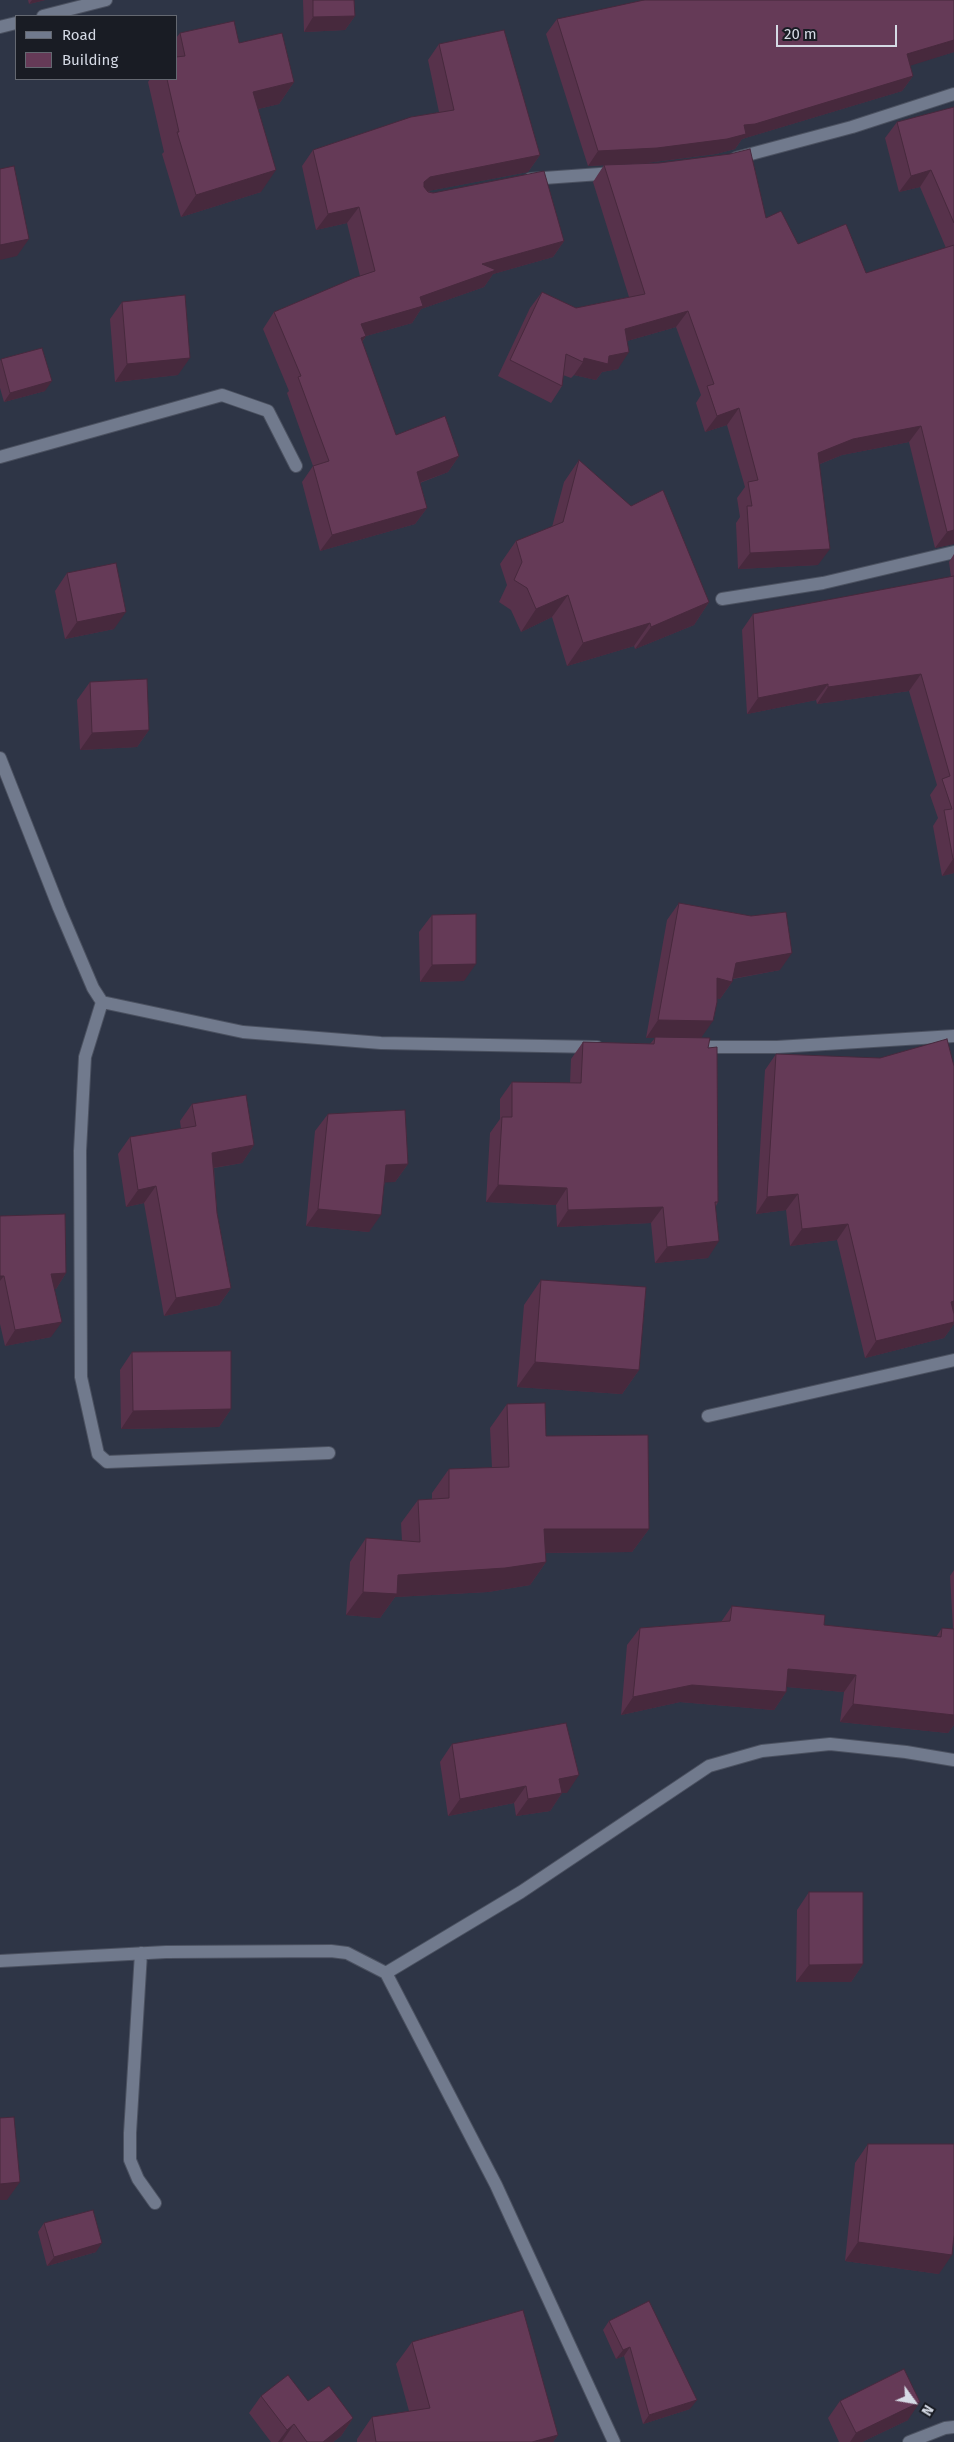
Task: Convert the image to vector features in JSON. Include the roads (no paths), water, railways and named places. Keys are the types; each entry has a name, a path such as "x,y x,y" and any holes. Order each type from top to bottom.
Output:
{"street":[{"path":"47,15 106,0"},
{"path":"0,27 15,23"},
{"path":"727,160 852,127 954,94"},
{"path":"521,180 564,175 628,172"},
{"path":"0,457 222,395 268,411 296,466"},
{"path":"722,599 823,583 954,552"},
{"path":"0,758 59,908 102,1002 243,1032 381,1043 609,1047"},
{"path":"102,1002 85,1057 80,1151 81,1377 98,1454 107,1462 329,1453"},
{"path":"678,1047 777,1048 954,1036"},
{"path":"708,1416 954,1360"},
{"path":"386,1974 543,1877 709,1766 762,1751 830,1744 906,1752 954,1760"},
{"path":"0,1961 141,1953 332,1951 347,1953 386,1974 496,2186 614,2442"},
{"path":"141,1953 130,2160 138,2179 155,2203"},
{"path":"909,2442 928,2434 954,2427"}]}
